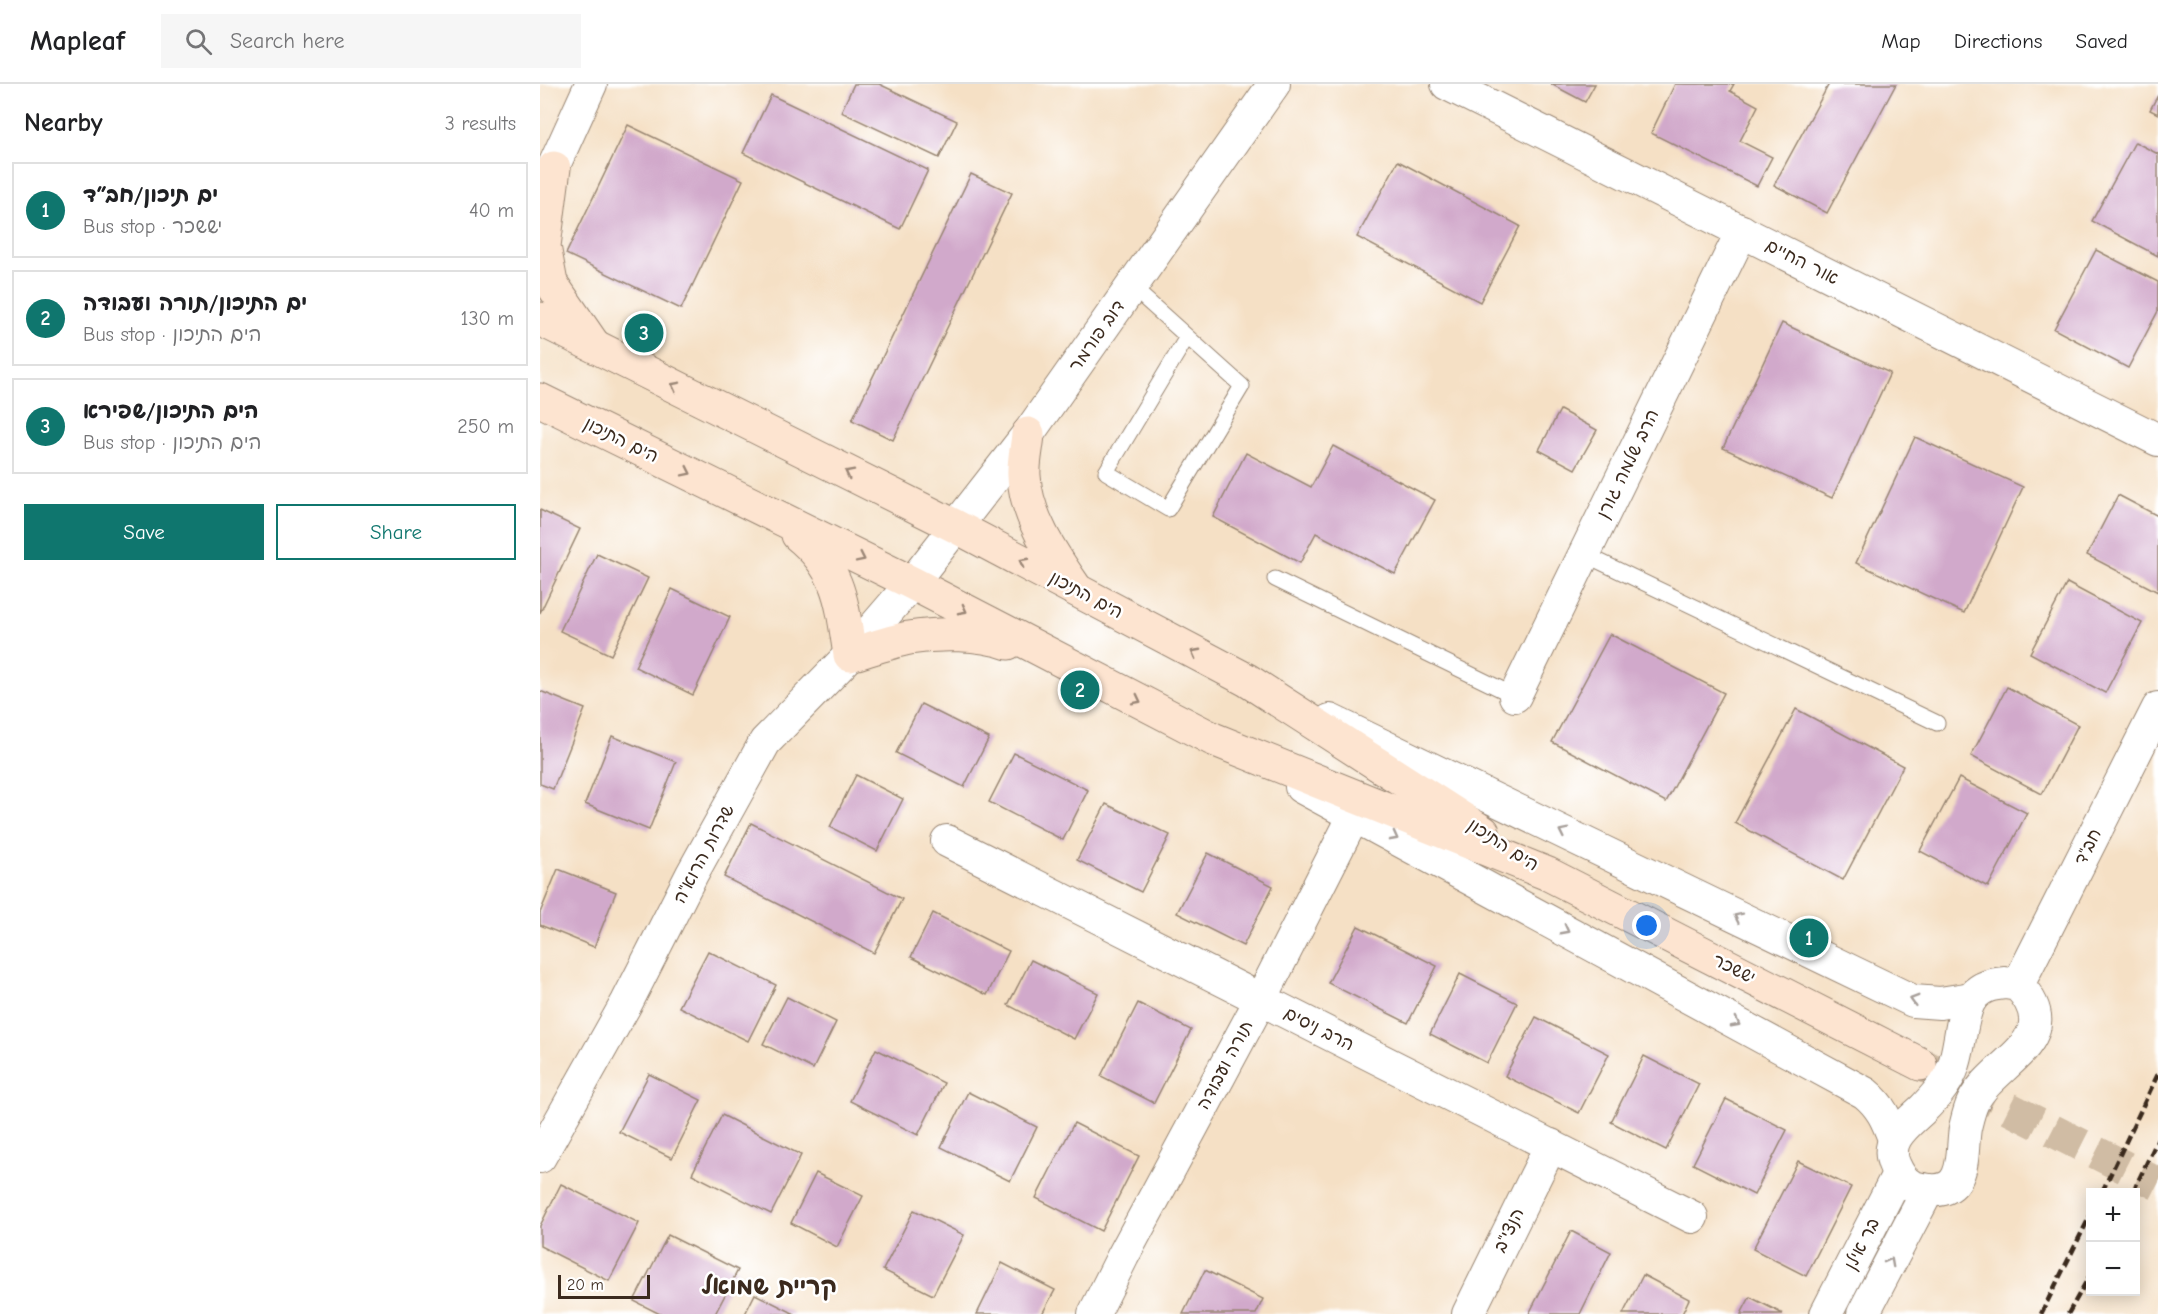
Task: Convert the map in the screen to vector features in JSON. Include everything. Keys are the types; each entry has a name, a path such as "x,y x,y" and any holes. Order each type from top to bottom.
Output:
{"street":[{"name":"דוב פורמר","path":"912,583 1028,434 1274,84"},
{"name":"אור החיים","path":"1447,84 2158,440"},
{"path":"595,346 551,283 544,246 545,182 596,85"},
{"name":"הרב שלמה גורן","path":"1515,696 1742,231"},
{"name":"הים התיכון","path":"540,319 955,526 1247,680 1548,874"},
{"name":"הים התיכון","path":"540,400 912,583 1213,739 1548,874"},
{"path":"1028,434 1024,477 1033,515 1048,548 1077,590"},
{"path":"773,515 813,548 833,576 843,609 850,655 910,638 953,635 989,636 1055,658"},
{"name":"שדרות הרוא\"ה","path":"540,1156 627,1002 692,874 765,742 850,655 912,583"},
{"path":"1247,680 1913,1002 1940,1003 1972,998"},
{"name":"חב\"ד","path":"2018,985 2158,708"},
{"path":"1213,739 1865,1093 1886,1116 1894,1138 1893,1162 1898,1174 1915,1188 1928,1190 1945,1188 1952,1183 1959,1173 1963,1160 1965,1130 1972,1104 1979,1090 2016,1057 2033,1032 2034,1006 2018,985 1992,984 1980,989 1972,998 1967,1008 1956,1060 1942,1088 1894,1138"},
{"name":"תורה ועבודה","path":"1094,1314 1354,816"},
{"name":"הרב ניסים","path":"947,841 1692,1217"},
{"name":"יששכר","path":"1548,874 1920,1064"},
{"name":"הנצי\"ב","path":"1468,1314 1551,1145"},
{"name":"בר אילן","path":"1826,1314 1898,1174"},
{"name":"בר אילן","path":"1863,1314 1928,1190"}],"lane":[{"path":"1132,287 1242,386 1168,508 1106,472 1187,337"},
{"path":"1584,554 1937,723"},
{"path":"1275,579 1515,696"}],"building":[{"path":"854,84 879,84 957,121 939,158 841,112"},
{"path":"1551,84 1595,84 1585,102"},
{"path":"1675,84 1734,84 1730,91 1758,106 1740,141 1772,157 1757,186 1651,133"},
{"path":"1829,84 1896,84 1827,213 1774,185"},
{"path":"771,95 928,170 900,229 743,153"},
{"path":"2158,95 2158,114 2150,110"},
{"path":"628,125 743,180 681,309 566,254"},
{"path":"2135,142 2158,154 2158,256 2092,221"},
{"path":"1398,161 1520,226 1480,302 1357,237"},
{"path":"971,174 1012,193 893,440 852,420"},
{"path":"2096,250 2158,282 2158,311 2128,368 2054,329"},
{"path":"1782,323 1890,373 1832,498 1723,448"},
{"path":"1560,410 1597,430 1575,469 1539,450"},
{"path":"1915,437 2023,487 1964,613 1856,563"},
{"path":"1333,446 1435,500 1395,574 1316,533 1300,563 1213,517 1246,453 1311,487"},
{"path":"2118,495 2158,516 2158,592 2087,555"},
{"path":"540,510 580,529 540,613"},
{"path":"597,554 648,578 611,655 560,631"},
{"path":"2067,583 2142,623 2105,693 2030,653"},
{"path":"672,589 730,617 693,695 635,667"},
{"path":"1610,634 1724,693 1666,802 1552,742"},
{"path":"2007,687 2078,725 2042,794 1971,756"},
{"path":"540,691 585,709 553,789 540,784"},
{"path":"921,704 989,738 964,787 896,753"},
{"path":"1796,709 1903,766 1843,880 1735,823"},
{"path":"612,736 676,762 649,830 585,804"},
{"path":"1014,753 1088,790 1063,840 989,802"},
{"path":"856,775 903,799 877,851 830,827"},
{"path":"1959,778 2027,813 1988,887 1920,851"},
{"path":"1106,804 1170,835 1141,892 1077,860"},
{"path":"751,823 902,899 874,953 724,877"},
{"path":"1208,853 1273,886 1243,946 1177,913"},
{"path":"558,869 616,892 594,947 540,925 540,913"},
{"path":"933,913 1009,951 987,995 911,957"},
{"path":"1358,926 1437,966 1408,1023 1328,983"},
{"path":"708,951 776,985 748,1041 679,1007"},
{"path":"1031,960 1098,993 1074,1039 1008,1005"},
{"path":"1460,974 1517,1003 1487,1063 1430,1034"},
{"path":"787,997 836,1022 813,1069 763,1044"},
{"path":"1138,1003 1191,1030 1154,1103 1101,1076"},
{"path":"1536,1017 1609,1054 1579,1113 1505,1076"},
{"path":"876,1049 944,1083 918,1135 850,1101"},
{"path":"1644,1056 1699,1084 1666,1150 1611,1122"},
{"path":"649,1074 701,1100 672,1158 619,1132"},
{"path":"968,1092 1037,1127 1010,1181 941,1147"},
{"path":"1726,1099 1787,1130 1754,1195 1693,1164"},
{"path":"722,1115 801,1155 771,1214 692,1174"},
{"path":"1074,1123 1139,1156 1101,1231 1036,1198"},
{"path":"1798,1161 1851,1187 1806,1276 1753,1249"},
{"path":"816,1173 863,1196 837,1247 791,1223"},
{"path":"561,1184 639,1223 609,1281 540,1246 540,1226"},
{"path":"914,1210 964,1235 933,1295 883,1270"},
{"path":"1571,1231 1611,1252 1580,1314 1529,1314"},
{"path":"668,1235 738,1270 715,1314 660,1314 634,1301"},
{"path":"1002,1263 1055,1290 1042,1314 977,1314"},
{"path":"1205,1270 1263,1299 1256,1314 1183,1314"},
{"path":"1643,1275 1689,1299 1682,1314 1623,1314"},
{"path":"755,1294 795,1314 745,1314"},
{"path":"1750,1297 1783,1314 1741,1314"}],"tunnel":[{"path":"1921,1064 2158,1184"}],"railway":[{"path":"2104,1188 2158,1074"},
{"path":"2135,1188 2158,1139"},
{"path":"2041,1314 2086,1224"},
{"path":"2068,1314 2086,1282"}],"place":[{"name":"הים התיכון/שפירא","path":"644,333"},
{"name":"ים התיכון/תורה ועבודה","path":"1080,690"},
{"name":"ים תיכון/חב״ד","path":"1809,938"}],"district":[{"name":"קריית שמואל","path":"769,1286"}]}
